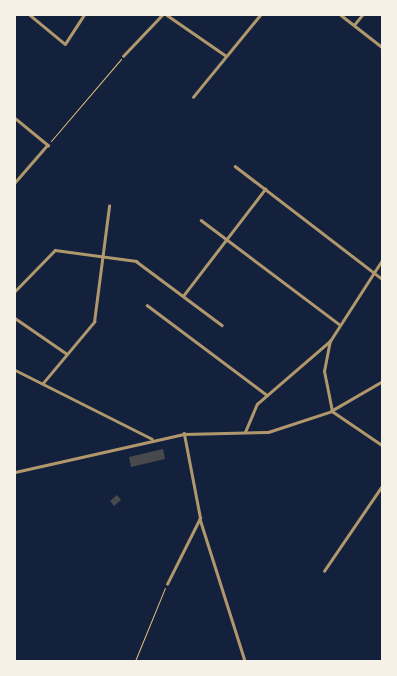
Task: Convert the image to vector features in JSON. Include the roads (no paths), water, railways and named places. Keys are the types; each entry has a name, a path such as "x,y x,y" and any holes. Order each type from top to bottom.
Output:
{"street":[{"path":"30,15 65,44 84,15"},
{"path":"124,56 162,15"},
{"path":"167,15 225,55"},
{"path":"193,97 232,45 260,15"},
{"path":"341,15 382,47"},
{"path":"354,25 362,15"},
{"path":"15,118 48,145 15,183"},
{"path":"235,166 382,279"},
{"path":"183,296 265,189"},
{"path":"43,383 94,322 105,256 110,206"},
{"path":"201,220 338,324"},
{"path":"15,291 56,250 136,261 222,325"},
{"path":"382,260 338,324 330,341 324,371 332,411 382,445"},
{"path":"147,305 267,395"},
{"path":"15,318 66,354"},
{"path":"244,432 257,404 330,341"},
{"path":"15,370 152,440"},
{"path":"15,472 184,434 244,432 300,424 332,411 382,382"},
{"path":"184,434 200,518 245,661"},
{"path":"324,571 382,486"},
{"path":"167,584 200,518"}]}
